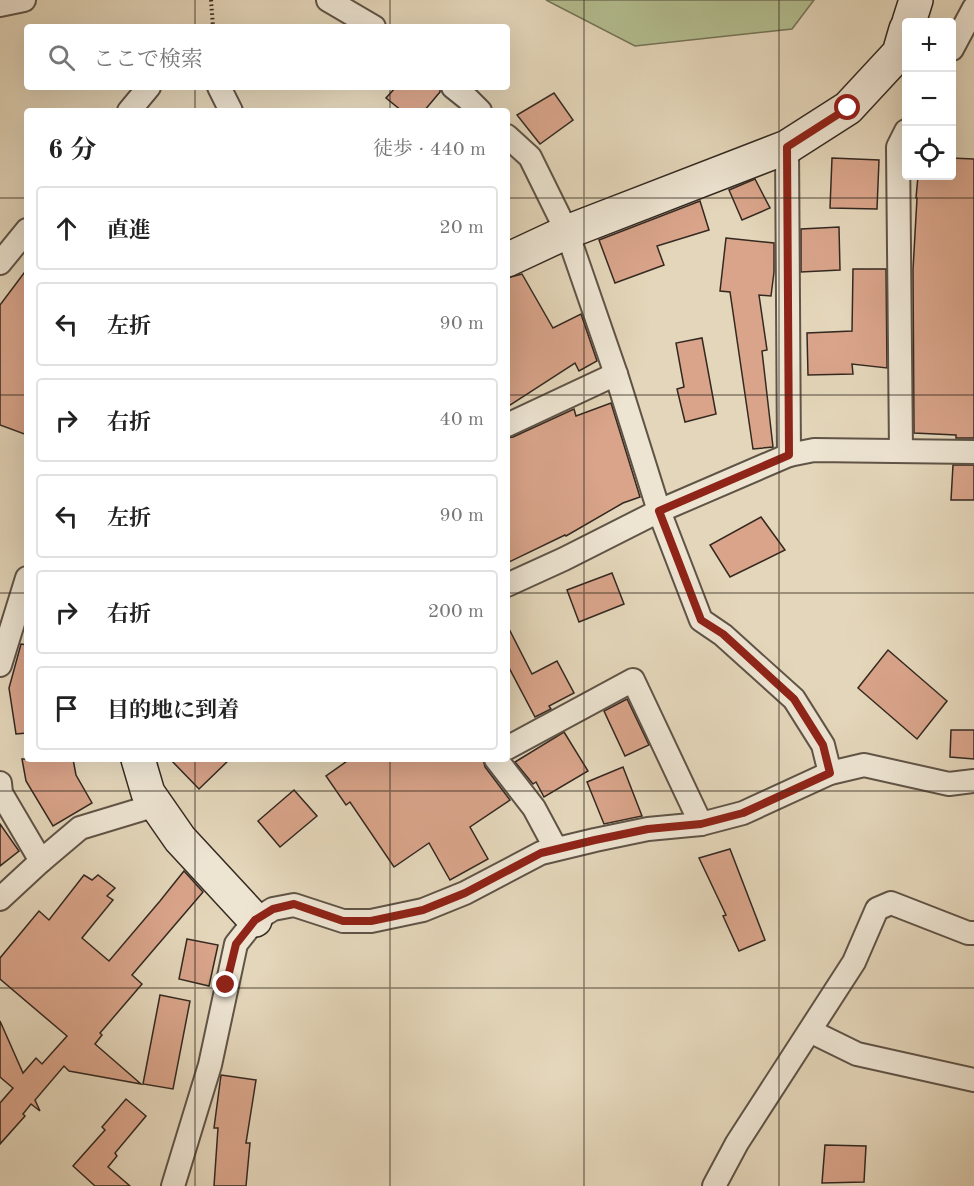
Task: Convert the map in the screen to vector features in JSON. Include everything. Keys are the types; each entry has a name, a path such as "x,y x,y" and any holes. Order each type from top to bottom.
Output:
{"street":[{"path":"0,5 24,0"},
{"path":"328,0 369,24"},
{"path":"910,18 916,0"},
{"path":"956,40 974,8"},
{"path":"510,259 567,232 787,147 848,108 899,52 902,42"},
{"path":"132,108 146,90"},
{"path":"220,90 230,108"},
{"path":"457,90 476,108"},
{"path":"510,139 530,157 567,232 616,374 659,511 701,620 723,634 794,699 823,745 830,773"},
{"path":"901,451 898,147 902,139"},
{"path":"787,147 789,455"},
{"path":"0,263 24,237"},
{"path":"510,424 616,374"},
{"path":"510,584 659,511 789,455 814,450 974,452"},
{"path":"0,665 15,608 24,586"},
{"path":"510,746 633,680 701,824"},
{"path":"139,762 148,793 180,839 255,920"},
{"path":"498,762 534,807 556,849"},
{"path":"173,1186 210,1065 236,944 255,920 273,909 294,904 343,921 371,921 423,910 465,893 541,853 648,829 701,824 743,813 830,773 864,765 949,784 974,782"},
{"path":"0,783 1,793 41,861"},
{"path":"0,899 80,828 156,805"},
{"path":"714,1186 737,1143 854,962 877,909 891,903 968,933 974,933"},
{"path":"810,1031 857,1054 974,1080"}],"path":[{"path":"211,0 213,24"}],"green space":[{"path":"546,0 814,0 792,29 635,46"}],"building":[{"path":"393,90 440,90 427,108 398,108 386,98"},
{"path":"554,93 573,120 540,144 517,115"},
{"path":"832,158 879,160 877,209 830,208"},
{"path":"956,158 974,159 974,438 914,433 913,270 918,180 956,180"},
{"path":"755,179 770,208 742,220 729,190"},
{"path":"700,201 709,230 657,246 664,265 615,283 599,240"},
{"path":"839,227 840,270 801,272 801,229"},
{"path":"726,238 774,243 771,296 759,295 767,350 762,351 773,447 753,449 730,292 720,291"},
{"path":"853,269 886,269 887,368 852,364 853,374 808,375 807,333 852,331"},
{"path":"24,273 24,434 0,425 0,305"},
{"path":"522,274 553,328 581,314 597,361 579,371 575,363 510,405 510,277"},
{"path":"702,338 716,414 685,422 677,389 684,387 676,343"},
{"path":"611,403 640,497 623,503 566,536 510,562 510,438 574,409 576,416"},
{"path":"953,465 974,465 974,500 951,500"},
{"path":"761,517 785,550 730,577 710,545"},
{"path":"612,573 624,604 579,622 567,590"},
{"path":"510,631 532,674 557,661 574,693 549,706 551,709 535,717 510,670"},
{"path":"21,644 24,644 24,733 16,734 9,688"},
{"path":"888,650 947,701 917,739 858,688"},
{"path":"627,699 649,745 625,756 604,711"},
{"path":"951,730 974,730 974,759 950,757"},
{"path":"564,732 588,771 544,797 536,782 533,784 515,762"},
{"path":"22,759 24,762 74,762 76,775 92,803 53,826 26,781"},
{"path":"173,762 227,762 199,789"},
{"path":"346,762 484,762 485,767 510,800 470,827 488,859 450,880 429,843 394,867 350,802 346,805 326,776"},
{"path":"623,767 642,816 604,824 587,782"},
{"path":"294,790 317,816 280,847 258,821"},
{"path":"0,824 19,851 0,866"},
{"path":"730,849 765,940 739,951 723,916 726,915 699,858"},
{"path":"184,871 203,892 132,975 142,984 100,1033 102,1035 95,1044 141,1084 69,1071 64,1066 35,1100 40,1111 31,1104 23,1114 25,1116 0,1144 0,1103 13,1088 0,1077 0,1021 23,1073 36,1058 42,1064 67,1036 0,979 0,958 39,911 49,920 84,875 92,880 98,875 115,888 107,896 113,900 82,938 109,961"},
{"path":"187,939 218,945 209,986 179,979"},
{"path":"160,995 190,1001 173,1089 143,1084"},
{"path":"221,1075 256,1080 246,1143 250,1143 246,1186 214,1186 218,1128 214,1128"},
{"path":"126,1099 146,1116 115,1153 117,1156 108,1167 130,1186 95,1186 73,1166 105,1130 102,1127"},
{"path":"825,1145 866,1146 864,1182 822,1183"}],"route":[{"path":"226,985 236,944 255,920 273,909 294,904 343,921 371,921 423,910 465,893 541,853 648,829 701,824 743,813 830,773 823,745 794,699 723,634 701,620 659,511 789,455 787,147 848,108"}]}
